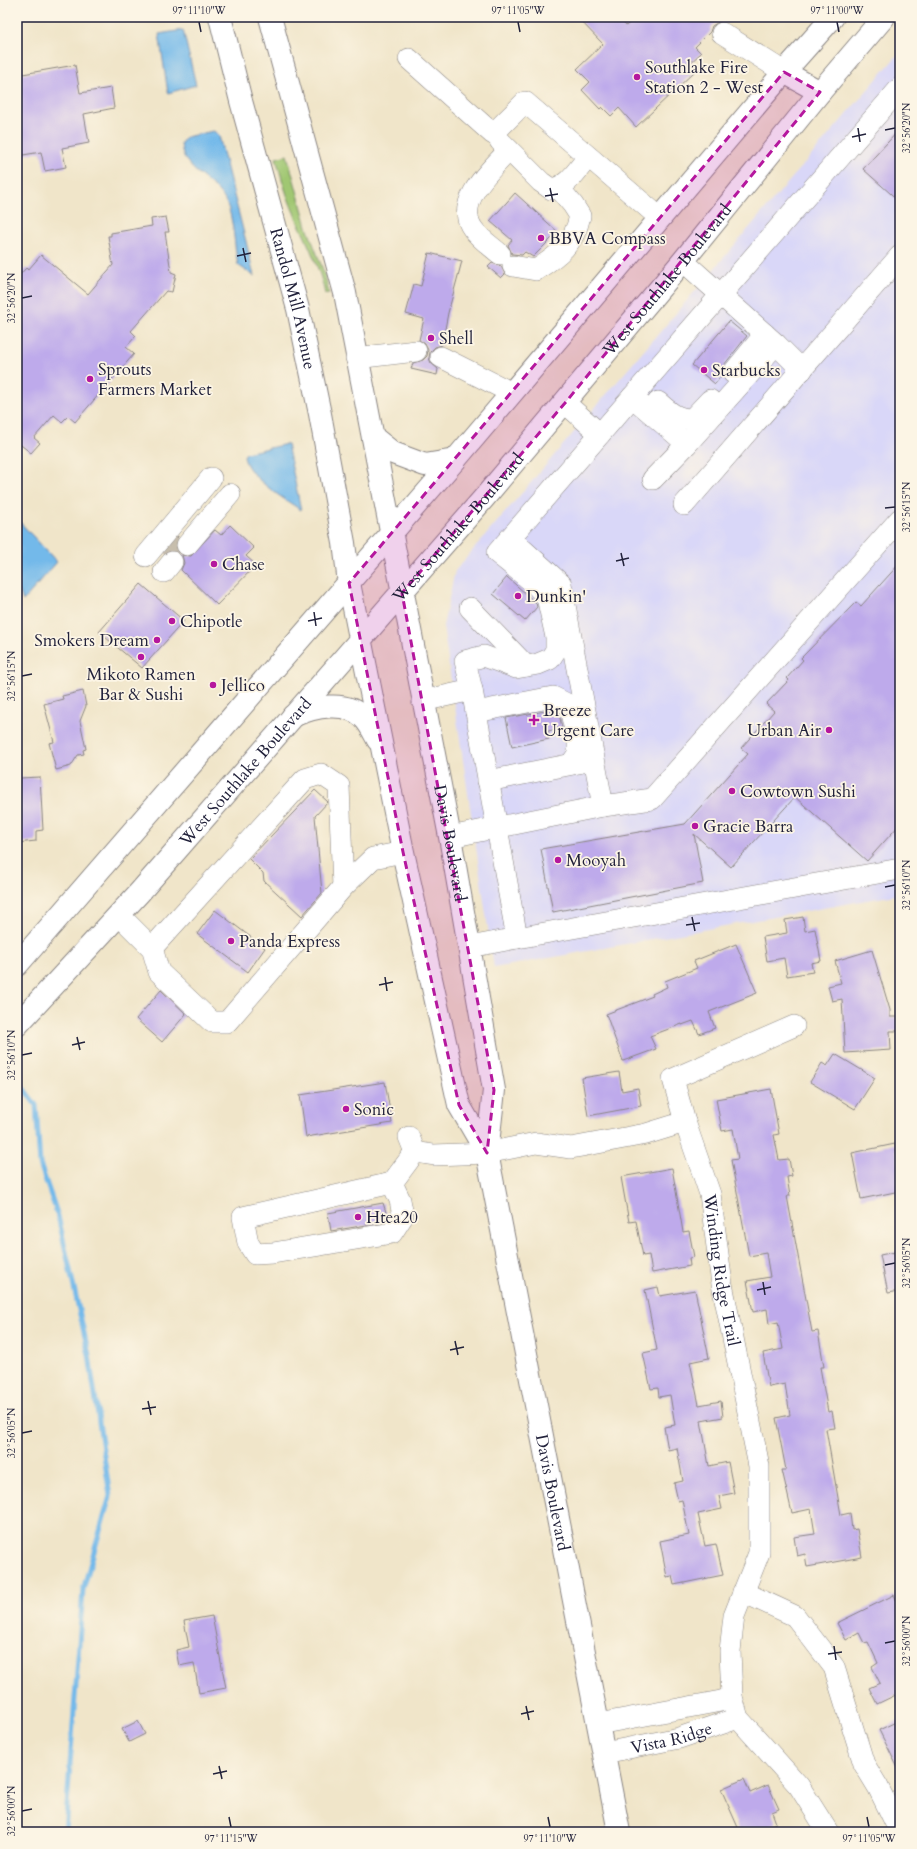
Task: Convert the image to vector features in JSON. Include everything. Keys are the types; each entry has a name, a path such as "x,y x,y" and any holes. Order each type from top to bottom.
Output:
{"main road":[{"name":"Randol Mill Avenue","path":"220,17 241,101 298,309 320,414 344,543 349,583"},
{"path":"270,17 345,293 390,534"},
{"name":"West Southlake Boulevard","path":"19,1023 119,915 360,638 402,593 565,403 683,261 820,92 884,17"},
{"path":"17,965 455,460 828,19"},
{"path":"784,72 820,92"},
{"path":"373,437 393,453 425,465 455,460"},
{"name":"Davis Boulevard","path":"390,534 450,837 494,1090 487,1153 604,1753 618,1832"},
{"name":"Davis Boulevard","path":"349,583 403,852 459,1105 487,1153"},
{"path":"292,717 309,709 328,706 347,709 364,718 383,747"}],"street":[{"path":"722,33 784,72"},
{"path":"409,59 493,134 541,182 551,189 559,188 588,157"},
{"path":"503,546 900,88"},
{"path":"493,134 525,102 660,218"},
{"path":"509,150 472,194 468,204 468,217 472,228 506,260 536,270 563,250 576,232 580,216 559,188"},
{"path":"684,505 900,256"},
{"path":"683,261 771,339 802,370"},
{"path":"637,392 681,419 692,419 771,339"},
{"path":"653,479 687,444 771,339"},
{"path":"356,358 416,351"},
{"path":"441,357 512,393"},
{"path":"637,392 687,444"},
{"path":"565,403 600,434"},
{"path":"160,562 220,486 183,541"},
{"path":"450,837 603,806 652,799 900,519"},
{"path":"503,546 547,597 556,637 556,650 550,659 538,664 516,668 484,656 466,661 517,938"},
{"path":"503,546 562,584 603,806"},
{"path":"470,608 526,666"},
{"path":"422,700 472,690"},
{"path":"476,712 553,698 569,705 578,748 578,754 571,764"},
{"path":"488,781 595,759"},
{"path":"152,948 305,779 320,774 339,786 343,887"},
{"path":"119,915 152,948 159,972 212,1022 227,1022 343,887 373,858 403,852"},
{"path":"470,947 900,869"},
{"name":"Winding Ridge Trail","path":"794,1026 673,1079 710,1194 722,1284 759,1466 759,1553 734,1616 730,1651 732,1697 738,1718 799,1786 828,1832"},
{"path":"392,1183 400,1200 402,1216 392,1233 273,1253 255,1254 248,1243 243,1218 392,1183 412,1145 434,1155 487,1153 536,1143 571,1148 646,1134 686,1122"},
{"path":"743,1592 795,1616 834,1667 864,1764 878,1787 897,1826 898,1832"},
{"name":"Vista Ridge","path":"598,1724 721,1701 732,1697"},
{"name":"Vista Ridge","path":"604,1753 679,1738 738,1718"}],"highlighted area":[{"path":"784,72 820,92 565,403 402,593 494,1090 487,1153 459,1105 403,852 349,583"}],"shaded area":[{"path":"900,52 900,894 494,968 443,626 455,571"}],"green space":[{"path":"287,155 308,230 325,275 329,293 325,294 315,261 283,183 276,158"}],"water":[{"path":"183,30 196,85 168,93 159,34"},
{"path":"213,131 219,136 254,276 238,265 231,216 226,202 221,194 193,168 183,153 181,143 186,137"},
{"path":"287,444 301,510 258,479 246,464 244,456 246,453"},
{"path":"17,519 57,562 23,601 17,584"}],"building":[{"name":"Southlake Fire Station 2 - West","path":"577,17 618,17 626,26 636,17 726,17 712,26 710,32 695,47 701,53 688,65 694,72 636,127 619,108 611,116 602,107 600,109 582,90 590,82 577,69 603,44"},
{"path":"75,65 80,93 111,88 114,108 84,114 89,143 62,148 66,167 45,171 41,152 17,156 17,75"},
{"path":"900,129 900,202 863,169"},
{"path":"515,193 558,232 533,257 525,252 522,255 512,254 508,245 512,240 490,221"},
{"path":"166,217 169,232 165,232 171,272 176,274 172,292 166,291 131,331 136,336 126,347 134,354 75,422 68,416 62,422 54,415 34,438 40,443 31,453 17,442 17,278 26,268 28,270 41,255 88,294 113,265 108,236 111,236 111,233 152,226 151,219"},
{"path":"429,253 462,261 448,313 442,345 435,347 430,352 429,358 431,363 438,369 437,375 411,369 413,363 423,360 427,356 428,350 425,344 419,340 424,319 406,314 414,284 421,286"},
{"path":"492,263 501,266 505,274 501,278 488,267"},
{"path":"729,321 747,336 724,365 722,375 715,384 692,365"},
{"name":"Chase","path":"230,525 254,548 246,556 256,565 217,605 181,570 184,563 182,555 191,556 215,530 221,535"},
{"path":"178,536 175,543 177,552 168,551 164,554"},
{"path":"900,563 900,824 867,861 795,797 731,867 694,834 703,883 553,912 541,849 685,824 748,754 741,748 774,711 766,704 789,680 787,678 803,660 801,658 856,602 861,606"},
{"name":"Dunkin'","path":"507,577 536,603 537,607 525,621 493,594"},
{"path":"141,584 184,621 142,668 99,632"},
{"path":"83,691 86,706 80,721 86,749 83,750 84,754 78,755 71,766 56,770 49,743 54,742 44,704 63,699 62,696"},
{"name":"Breeze Urgent Care","path":"551,710 559,713 562,728 548,731 549,739 512,747 506,718"},
{"path":"40,777 43,830 36,831 36,841 17,843 17,783 20,782 20,778"},
{"path":"315,790 328,802 315,816 322,893 302,916 264,881 263,873 249,859"},
{"name":"Panda Express","path":"215,910 265,948 248,972 197,934"},
{"path":"803,917 805,931 815,929 821,961 811,963 813,972 787,976 784,958 767,961 763,937 787,933 785,920"},
{"path":"736,944 757,993 709,1012 715,1028 699,1034 693,1021 682,1024 650,1036 656,1049 623,1061 606,1014 653,996 652,994 667,987 665,981 697,968 694,961"},
{"path":"872,950 890,1010 890,1017 900,1017 900,1031 890,1031 891,1050 845,1053 842,999 832,1001 828,986 841,983 835,961"},
{"path":"161,990 186,1014 162,1042 136,1019"},
{"path":"835,1054 875,1078 855,1109 810,1082 822,1063 827,1066"},
{"path":"619,1072 622,1091 638,1088 641,1106 588,1116 582,1078"},
{"name":"Sonic","path":"385,1082 392,1123 306,1137 300,1095"},
{"path":"771,1089 779,1134 774,1135 779,1160 789,1159 792,1176 787,1177 790,1196 787,1196 812,1332 818,1331 824,1367 820,1367 828,1412 832,1411 835,1428 826,1429 841,1515 850,1513 852,1530 857,1529 862,1557 807,1567 805,1554 797,1556 794,1537 815,1534 811,1509 792,1513 782,1470 786,1470 776,1418 790,1415 785,1384 769,1387 763,1353 783,1349 778,1322 769,1324 767,1309 753,1312 747,1281 770,1277 766,1253 749,1256 731,1160 738,1159 733,1129 722,1131 716,1099"},
{"path":"895,1144 900,1170 900,1191 861,1199 852,1153"},
{"path":"672,1168 683,1232 689,1231 694,1257 689,1258 690,1266 652,1273 649,1255 643,1256 636,1221 629,1222 621,1177"},
{"name":"Htea20","path":"383,1203 388,1218 385,1222 331,1231 328,1213"},
{"path":"900,1251 900,1291 888,1293 880,1255"},
{"path":"658,1287 660,1296 695,1290 709,1358 690,1362 699,1405 721,1401 723,1417 701,1421 709,1466 728,1462 734,1493 719,1496 722,1509 698,1514 705,1546 716,1544 723,1575 674,1585 672,1576 667,1577 660,1541 689,1535 682,1500 678,1501 674,1483 683,1481 677,1448 668,1450 664,1427 675,1425 670,1395 659,1397 658,1388 651,1389 643,1353 657,1350 645,1290"},
{"path":"894,1595 900,1608 900,1693 877,1704 869,1688 880,1683 872,1667 878,1663 868,1642 864,1643 859,1633 846,1640 837,1623"},
{"path":"212,1616 226,1688 199,1693 194,1663 179,1666 176,1650 189,1647 184,1621"},
{"path":"900,1720 900,1772 879,1730"},
{"path":"138,1721 145,1734 129,1742 122,1729"},
{"path":"744,1779 750,1793 768,1785 779,1809 772,1812 776,1823 756,1832 740,1832 721,1789"}],"waterway":[{"path":"17,1080 36,1105 40,1164 58,1216 89,1355 110,1496 83,1590 65,1832"}],"tunnel":[{"path":"164,554 179,537"}],"place":[{"name":"Southlake Fire Station 2 - West","path":"637,77"},
{"name":"BBVA Compass","path":"541,238"},
{"name":"Shell","path":"431,338"},
{"name":"Starbucks","path":"704,370"},
{"name":"Sprouts Farmers Market","path":"90,379"},
{"name":"Chase","path":"214,564"},
{"name":"Dunkin'","path":"518,596"},
{"name":"Chipotle","path":"172,621"},
{"name":"Smokers Dream","path":"157,640"},
{"name":"Mikoto Ramen Bar & Sushi","path":"141,657"},
{"name":"Jellico","path":"213,685"},
{"name":"Breeze Urgent Care","path":"534,720"},
{"name":"Urban Air","path":"829,730"},
{"name":"Cowtown Sushi","path":"732,791"},
{"name":"Gracie Barra","path":"695,826"},
{"name":"Mooyah","path":"558,860"},
{"name":"Panda Express","path":"231,941"},
{"name":"Sonic","path":"346,1109"},
{"name":"Htea20","path":"358,1217"}]}
